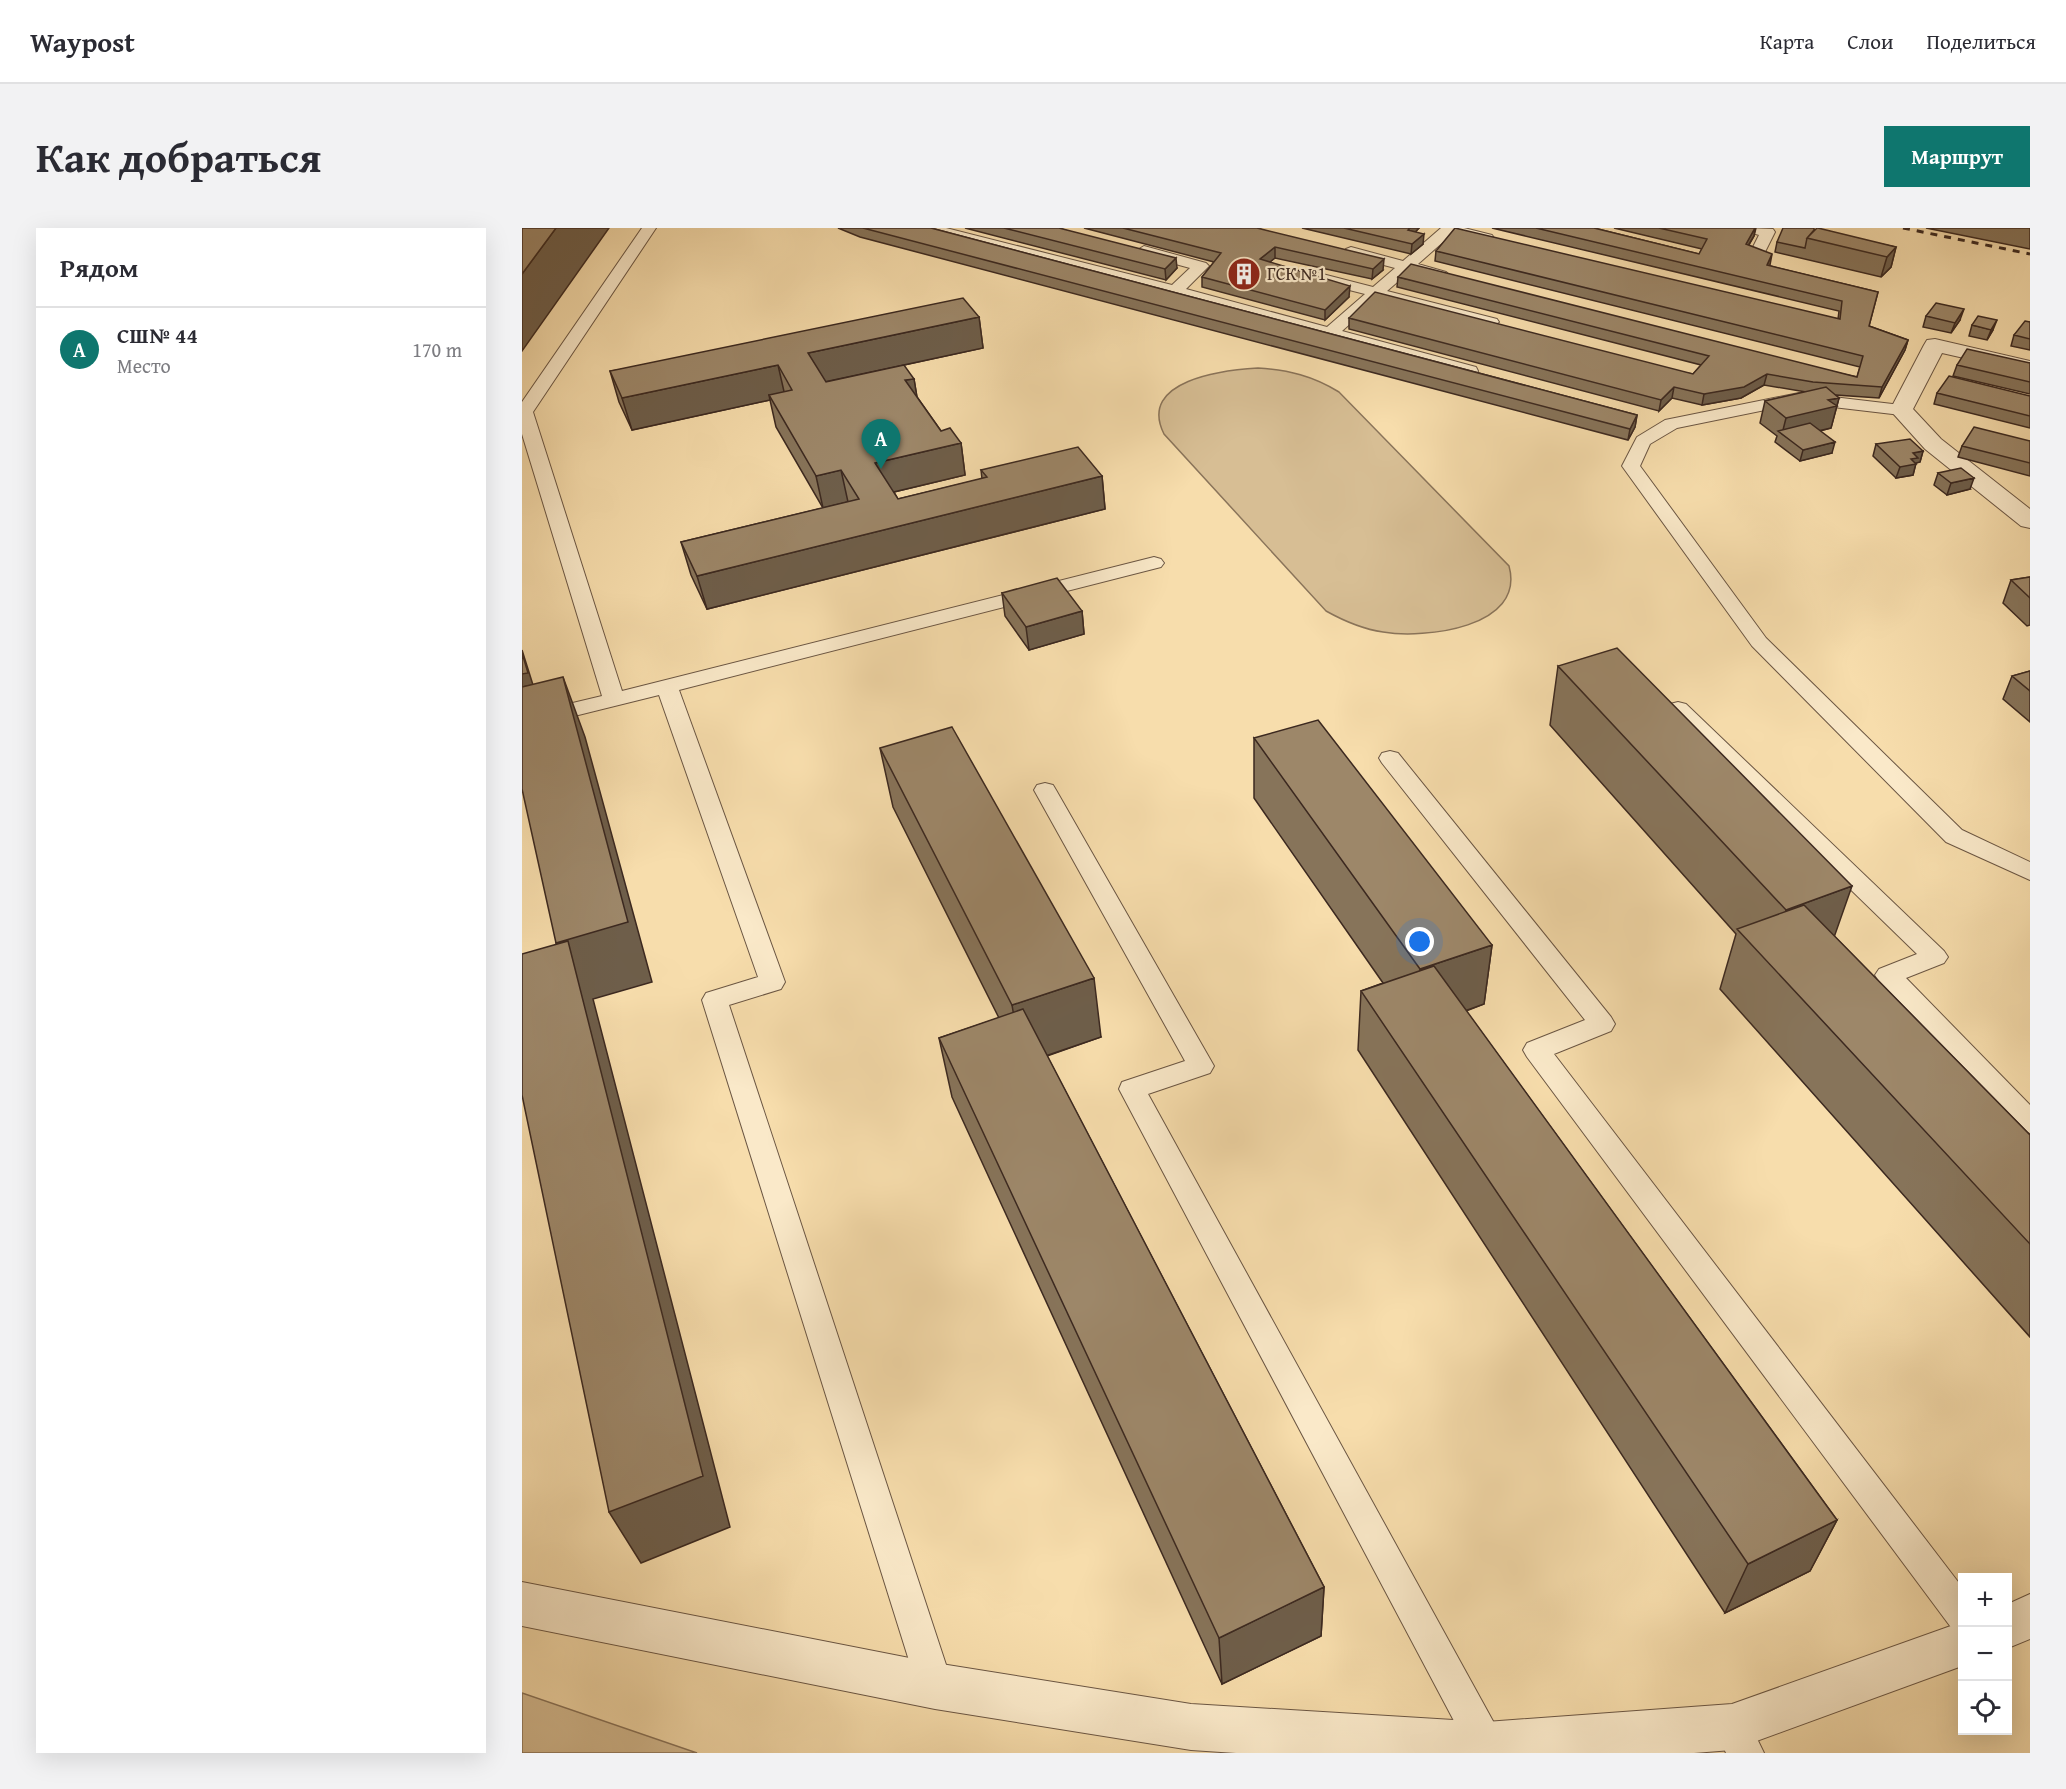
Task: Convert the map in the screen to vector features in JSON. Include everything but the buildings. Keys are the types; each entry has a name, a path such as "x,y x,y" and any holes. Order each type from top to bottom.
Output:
{"street":[{"path":"2030,367 1935,345 1901,410 1933,444 2030,521"},
{"path":"522,1604 935,1686 1191,1727 1486,1745 1739,1740 1958,1646"},
{"path":"2012,1624 2030,1616"}],"lane":[{"path":"614,700 523,412 649,228"},
{"path":"928,228 1175,291 1488,376"},
{"path":"1750,228 1768,232 1758,253"},
{"path":"1330,333 1450,229 1506,242"},
{"path":"1133,248 1201,266 1175,291"},
{"path":"1340,250 1452,277"},
{"path":"1282,269 1502,325"},
{"path":"1901,410 1799,398 1671,424 1643,441 1631,466 1759,642 1954,836 2030,872"},
{"path":"522,722 1154,563"},
{"path":"667,687 772,982 715,1000 935,1686"},
{"path":"1678,709 1935,957 1888,975 2030,1122"},
{"path":"1390,758 1602,1024 1536,1050 1958,1609"},
{"path":"1045,790 1201,1066 1132,1089 1486,1745"}],"shaded area":[{"path":"1258,368 1300,375 1339,392 1509,566 1510,587 1502,603 1487,616 1468,625 1445,631 1401,634 1375,631 1353,624 1326,611 1164,434 1159,416 1163,401 1173,390 1206,376"},
{"path":"522,1693 697,1753 522,1753"}],"railway":[{"path":"1903,228 2030,254"}],"place":[{"name":"ГСК №1","path":"1244,274"},
{"name":"СШ№ 44","path":"881,469"}]}
